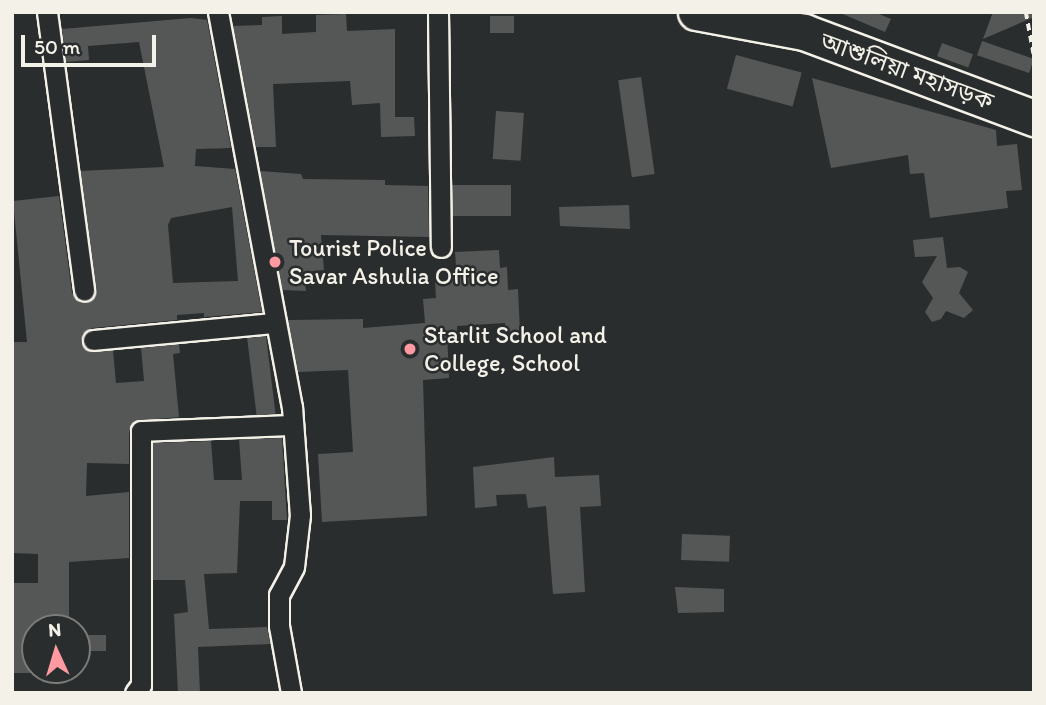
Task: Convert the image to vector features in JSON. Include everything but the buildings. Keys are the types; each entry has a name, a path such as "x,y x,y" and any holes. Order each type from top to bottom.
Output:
{"highway":[{"name":"আশুলিয়া মহাসড়ক","path":"696,12 804,32 1034,118"}],"street":[{"path":"47,12 84,291"},
{"path":"218,12 293,425 300,515 294,567 279,595 279,626 291,693"},
{"path":"438,12 441,247"},
{"path":"93,340 274,323"},
{"path":"135,693 141,685 141,430 293,425"}],"path":[{"path":"1026,12 1034,55"}],"place":[{"name":"Tourist Police Savar Ashulia Office","path":"275,262"},
{"name":"Starlit School and College, School","path":"410,349"}]}
